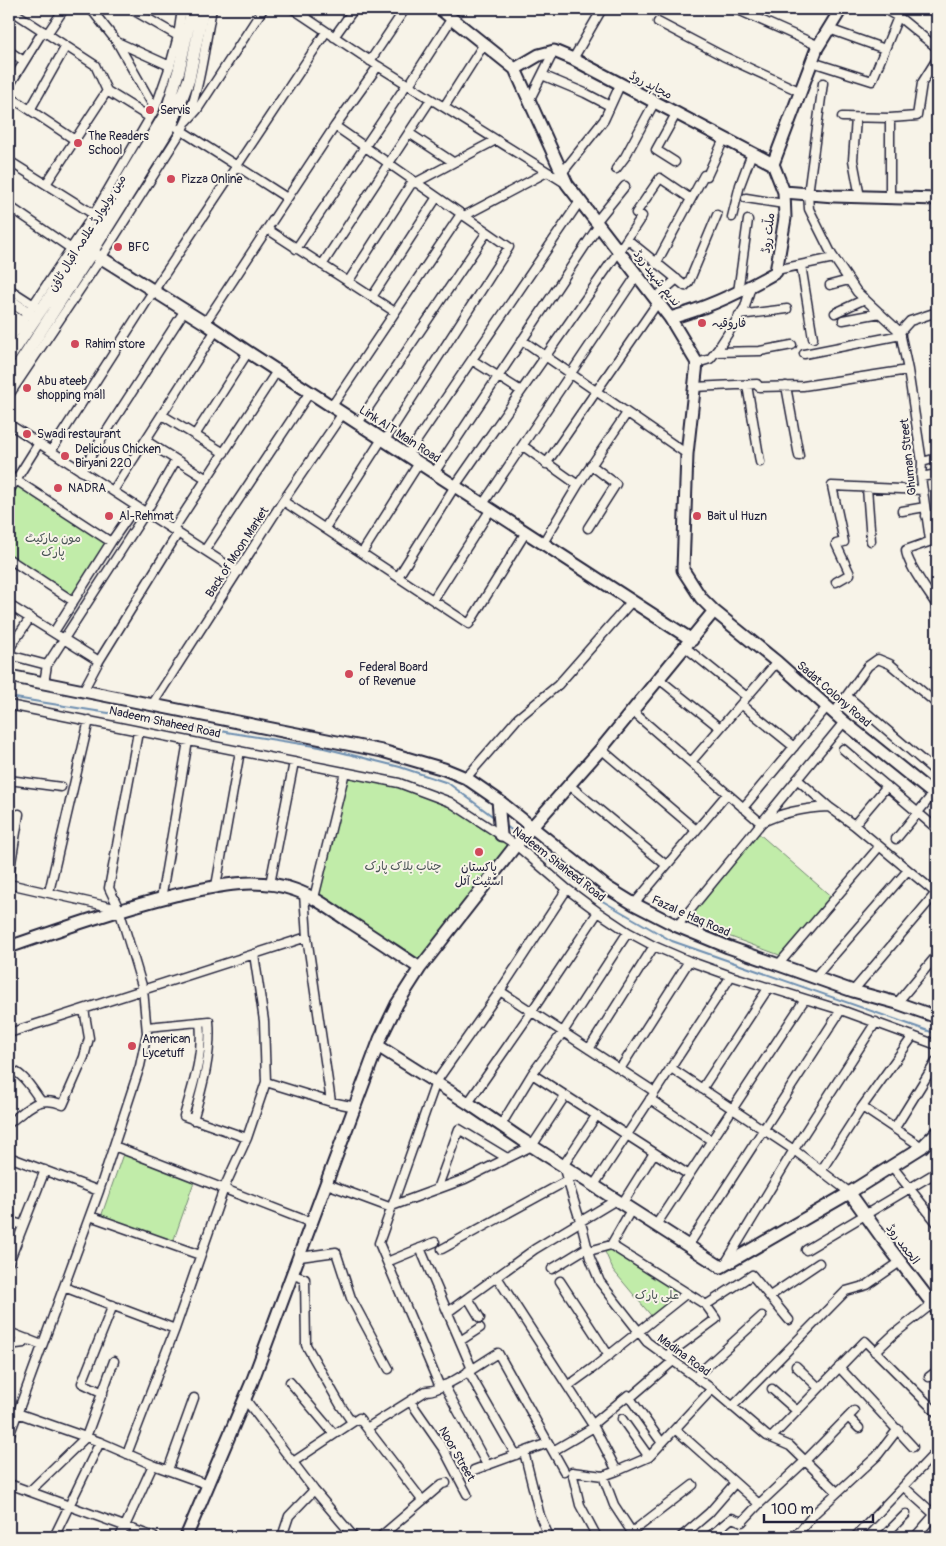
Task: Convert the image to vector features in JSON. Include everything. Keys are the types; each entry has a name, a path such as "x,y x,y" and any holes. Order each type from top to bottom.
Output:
{"street":[{"path":"9,9 95,65 107,91 150,117"},
{"path":"9,86 24,61 64,9"},
{"path":"91,9 117,42 155,109"},
{"path":"131,9 178,36"},
{"path":"9,161 98,217 155,109 170,66 178,36 182,9"},
{"name":"مین بولیوارڈ علامہ اقبال ٹاؤن","path":"9,358 23,328 34,311 86,253 98,217 166,113 179,70 192,9"},
{"name":"مین بولیوارڈ علامہ اقبال ٹاؤن","path":"9,380 86,253 172,124 189,79 203,9"},
{"path":"9,396 86,253 182,130 197,85 212,9"},
{"path":"186,122 197,110 263,9"},
{"path":"293,9 370,61 567,184"},
{"path":"334,37 354,9"},
{"path":"370,61 405,9"},
{"name":"ندیم شہید روڈ","path":"440,9 515,70 567,184 670,318 697,363"},
{"path":"573,59 602,9"},
{"path":"736,9 752,12 819,46"},
{"path":"774,164 812,62 819,46 841,9"},
{"path":"884,9 898,17 937,48"},
{"path":"812,62 872,81 898,17"},
{"path":"296,249 452,18"},
{"path":"658,22 723,56 801,92"},
{"path":"829,29 885,49"},
{"path":"51,451 154,290 326,32"},
{"path":"117,42 170,66"},
{"path":"444,107 484,44"},
{"path":"30,110 66,46"},
{"path":"9,51 24,61"},
{"path":"515,70 539,55 554,51"},
{"path":"529,101 554,51"},
{"name":"مجاہد روڈ","path":"554,51 573,59 774,164"},
{"path":"842,117 890,118 917,116 922,83 937,59"},
{"path":"205,323 335,126 378,66"},
{"path":"542,75 586,93 610,106"},
{"path":"823,83 808,194 809,209 834,258 857,292 900,334"},
{"path":"562,173 604,120 620,85"},
{"path":"46,184 107,91"},
{"path":"9,96 74,140"},
{"path":"322,265 431,99"},
{"path":"616,169 625,157 654,103"},
{"path":"675,162 656,150 676,114"},
{"path":"856,118 853,160 860,197"},
{"path":"890,118 890,198"},
{"path":"172,124 287,198"},
{"path":"325,528 509,247 335,126"},
{"path":"409,133 453,162"},
{"path":"656,264 704,175 707,176 724,139"},
{"path":"348,282 414,182 496,140"},
{"path":"732,217 740,185 752,153"},
{"name":"ملّت روڈ","path":"670,318 696,311 738,292 776,270 785,218 784,192 774,164"},
{"path":"332,406 462,215 547,172"},
{"path":"398,577 455,486 627,240 642,216 636,213 660,178 691,199"},
{"path":"434,473 597,224 625,186"},
{"path":"784,192 860,197 937,199"},
{"path":"372,297 437,197"},
{"path":"746,198 784,204"},
{"path":"407,455 580,201"},
{"path":"9,206 86,253"},
{"path":"627,240 685,286 689,282 717,215"},
{"path":"738,292 748,220"},
{"path":"267,229 395,312"},
{"path":"358,423 487,232"},
{"name":"Link AIT Main Road","path":"86,253 154,290 216,330 632,601 688,644"},
{"path":"776,270 834,258"},
{"path":"800,265 813,338"},
{"path":"433,600 523,446 638,275"},
{"path":"546,464 656,300 676,279"},
{"path":"830,285 849,280"},
{"path":"186,1537 245,1399 293,1276 380,1039 397,1004 420,968 517,844 568,784 601,749 714,611 701,598 683,570 687,454 694,387 697,363 710,359 716,352 745,307 751,286"},
{"path":"9,289 34,311"},
{"path":"835,313 865,299"},
{"path":"9,300 34,311"},
{"path":"739,315 787,309"},
{"path":"82,470 185,310"},
{"path":"804,354 900,334 910,321 937,312"},
{"path":"842,320 880,313"},
{"path":"9,314 23,328"},
{"path":"9,322 23,328"},
{"path":"9,341 23,328"},
{"path":"113,490 216,330"},
{"name":"Ghuman Street","path":"900,334 908,370 922,462 921,478 926,516 934,540"},
{"path":"522,340 687,454"},
{"path":"716,352 760,351 792,345"},
{"path":"195,435 248,352"},
{"path":"472,360 521,391"},
{"path":"694,387 757,384 759,388 803,386 908,370"},
{"path":"83,691 98,661 207,479 277,371"},
{"path":"747,385 760,462"},
{"path":"786,386 799,456"},
{"path":"205,550 310,392"},
{"path":"543,543 578,485 627,413"},
{"name":"Back of Moon Market","path":"152,705 283,501 343,414"},
{"path":"162,415 224,453"},
{"path":"9,424 238,572"},
{"path":"146,441 207,479"},
{"path":"9,491 39,443"},
{"path":"523,446 578,485"},
{"path":"922,462 937,458"},
{"path":"44,683 47,665 146,512 176,460"},
{"path":"362,553 419,463"},
{"path":"588,528 616,484 592,465"},
{"path":"921,478 937,474"},
{"path":"16,480 111,542"},
{"path":"836,582 850,574 836,544 844,542 832,486 923,490"},
{"path":"867,488 871,541"},
{"path":"283,501 469,624 526,532"},
{"path":"54,632 136,506"},
{"path":"902,511 925,507"},
{"path":"926,516 937,514"},
{"path":"934,540 906,550 906,554 937,606"},
{"path":"9,559 73,601"},
{"path":"466,778 518,718 558,685 632,601"},
{"path":"9,605 98,661"},
{"name":"Sadat Colony Road","path":"714,611 777,662 844,722 935,796"},
{"path":"9,649 30,618"},
{"path":"688,644 747,697"},
{"path":"9,654 47,665"},
{"path":"743,808 794,747 847,696 868,666 878,659 890,664 937,704"},
{"path":"691,762 777,662"},
{"name":"Nadeem Shaheed Road","path":"9,676 382,751 444,769 466,778"},
{"path":"659,679 720,728"},
{"path":"847,696 937,773"},
{"path":"741,704 794,747"},
{"name":"Nadeem Shaheed Road","path":"9,705 89,720 138,732 399,782 450,802 517,844 567,889 628,932 654,946 730,976 805,998 937,1045"},
{"path":"632,711 761,823"},
{"path":"49,892 89,720"},
{"path":"676,926 844,722"},
{"path":"9,1436 99,1192 140,1066 147,1033 143,989 120,910 108,888 138,732"},
{"path":"161,899 188,741"},
{"path":"601,749 696,830"},
{"path":"843,749 937,829"},
{"path":"216,886 240,751"},
{"path":"270,884 294,762"},
{"path":"331,1102 307,937 309,896 345,772"},
{"name":"Fazal e Haq Road","path":"466,778 498,800 530,828 608,888 676,926 728,947 853,991 936,1014"},
{"path":"797,779 829,807 937,893 853,991"},
{"path":"9,780 60,787"},
{"path":"568,784 666,865"},
{"path":"854,825 887,786"},
{"path":"634,904 727,794"},
{"path":"896,839 935,796"},
{"path":"498,800 501,834"},
{"path":"761,823 790,812 829,807"},
{"path":"9,876 19,814"},
{"path":"778,965 879,847"},
{"path":"815,977 908,870"},
{"path":"9,947 120,910 161,899 216,886 248,883 270,884 309,896 420,968"},
{"path":"9,884 120,910"},
{"path":"487,1465 442,1386 379,1243 436,1082 500,991 567,889"},
{"path":"468,1103 598,912"},
{"path":"501,1125 532,1074 563,1032 628,932"},
{"path":"9,1033 307,937"},
{"path":"589,1049 654,946"},
{"path":"127,1454 175,1329 224,1188 247,1138 266,1082 264,1021 254,954"},
{"path":"897,1003 937,955"},
{"path":"620,1069 689,961"},
{"path":"594,1185 730,976"},
{"path":"702,1089 769,987"},
{"path":"500,991 620,1069 712,1141"},
{"path":"656,1225 805,998"},
{"path":"9,1123 41,1101 54,1101 63,1105 84,1058 89,1038 84,1009"},
{"path":"688,1246 762,1129 841,1010"},
{"path":"147,1027 209,1021 211,1038 202,1086 193,1120 247,1138"},
{"path":"724,1265 794,1150 876,1022"},
{"path":"821,1171 862,1107 912,1036"},
{"path":"378,1046 563,1166 573,1178 594,1185 721,1267 922,1147 937,1132"},
{"path":"895,1128 937,1060"},
{"path":"671,1068 794,1150 849,1192"},
{"path":"9,1070 13,1070 20,1075 41,1101"},
{"path":"532,1074 689,1175"},
{"path":"266,1082 331,1102 356,1106"},
{"path":"327,1184 389,1207 438,1189 465,1179 532,1146 565,1096"},
{"path":"862,1107 922,1147"},
{"path":"563,1166 596,1116"},
{"path":"438,1189 459,1129 507,1158"},
{"path":"114,1146 312,1223"},
{"path":"611,1245 623,1205 654,1153"},
{"path":"9,1158 99,1192"},
{"path":"891,1165 937,1223"},
{"path":"9,1262 45,1170"},
{"path":"806,1250 937,1172"},
{"path":"442,1249 573,1178"},
{"name":"Madina Road","path":"573,1178 588,1249 600,1282 638,1332 647,1342 712,1389 767,1436 790,1446 837,1492"},
{"name":"الحمد روڈ","path":"849,1192 935,1307"},
{"path":"448,1312 535,1249 581,1222 623,1205"},
{"path":"90,1216 200,1255"},
{"path":"9,1220 23,1225"},
{"path":"387,1262 435,1242"},
{"path":"552,1269 588,1249 611,1245 706,1305 716,1319 666,1356"},
{"path":"420,1248 460,1341 470,1370 520,1453 540,1516 550,1537"},
{"path":"300,1257 336,1252 351,1298 389,1369"},
{"path":"732,1406 846,1291 868,1285 900,1262"},
{"path":"770,1296 818,1263"},
{"path":"293,1276 305,1279 306,1345 352,1422"},
{"path":"706,1305 752,1276 789,1320"},
{"path":"497,1277 594,1426 617,1471"},
{"path":"560,1281 609,1356"},
{"path":"64,1287 175,1329"},
{"path":"568,1386 609,1356 686,1293"},
{"path":"468,1298 480,1318"},
{"path":"102,1393 82,1383 114,1305"},
{"path":"875,1352 894,1334 935,1307"},
{"path":"695,1377 762,1316"},
{"path":"460,1341 480,1328"},
{"path":"9,1332 42,1345"},
{"path":"9,1345 24,1343 28,1339"},
{"path":"771,1438 865,1342 937,1413"},
{"path":"367,1428 426,1391 433,1392 498,1353 564,1471"},
{"path":"630,1398 674,1361"},
{"path":"30,1491 86,1437 114,1362"},
{"path":"796,1366 819,1388"},
{"path":"839,1368 913,1447"},
{"path":"930,1377 937,1371"},
{"path":"290,1382 334,1434"},
{"path":"598,1537 580,1504 572,1472 603,1476 649,1457 712,1389"},
{"path":"772,1390 797,1411"},
{"path":"553,1451 594,1426 628,1395 662,1443"},
{"path":"168,1470 194,1398"},
{"path":"245,1399 314,1490 354,1537"},
{"name":"Noor Street","path":"410,1401 444,1450 466,1494"},
{"path":"709,1537 732,1518 742,1522 806,1461 854,1411"},
{"path":"17,1413 100,1442 153,1465 209,1485"},
{"path":"848,1417 859,1428"},
{"path":"293,1462 358,1418 422,1500"},
{"path":"622,1419 649,1457"},
{"path":"675,1429 759,1504"},
{"path":"791,1537 800,1531 815,1513 877,1456 898,1430"},
{"path":"54,1537 100,1442"},
{"path":"474,1470 548,1443"},
{"path":"855,1537 937,1451"},
{"path":"120,1537 153,1465"},
{"path":"603,1476 614,1505 634,1535 693,1485"},
{"path":"681,1537 709,1513 735,1482"},
{"path":"380,1537 422,1500 446,1483"},
{"path":"9,1484 154,1537"},
{"path":"904,1487 936,1514 915,1537"},
{"path":"282,1537 289,1516 314,1490"},
{"path":"883,1537 906,1514"}],"green space":[{"name":"مون مارکیٹ پارک","path":"17,483 107,542 72,596 9,554 9,496"},
{"name":"چناب بلاک پارک","path":"345,772 399,783 450,802 516,845 420,968 314,898"},
{"path":"757,832 834,899 782,956 685,920"},
{"path":"123,1154 195,1179 173,1242 101,1217"},
{"name":"علی پارک","path":"611,1245 688,1294 654,1319 613,1270 603,1247"}],"waterway":[{"path":"9,697 320,747 400,767 448,783 495,818"},
{"path":"505,825 519,836"},
{"path":"524,841 592,895 672,941 937,1034"}],"place":[{"name":"Servis","path":"150,110"},
{"name":"The Readers School","path":"78,143"},
{"name":"Pizza Online","path":"171,179"},
{"name":"BFC","path":"118,247"},
{"name":"فاروقیہ","path":"702,323"},
{"name":"Rahim store","path":"75,344"},
{"name":"Abu ateeb shopping mall","path":"27,388"},
{"name":"Swadi restaurant","path":"27,434"},
{"name":"Delicious Chicken Biryani 220","path":"65,456"},
{"name":"NADRA","path":"58,488"},
{"name":"Al-Rehmat","path":"109,516"},
{"name":"Bait ul Huzn","path":"697,516"},
{"name":"Federal Board of Revenue","path":"349,674"},
{"name":"پاکستان اسٹیٹ آئل","path":"479,852"},
{"name":"American Lycetuff","path":"132,1046"}]}
